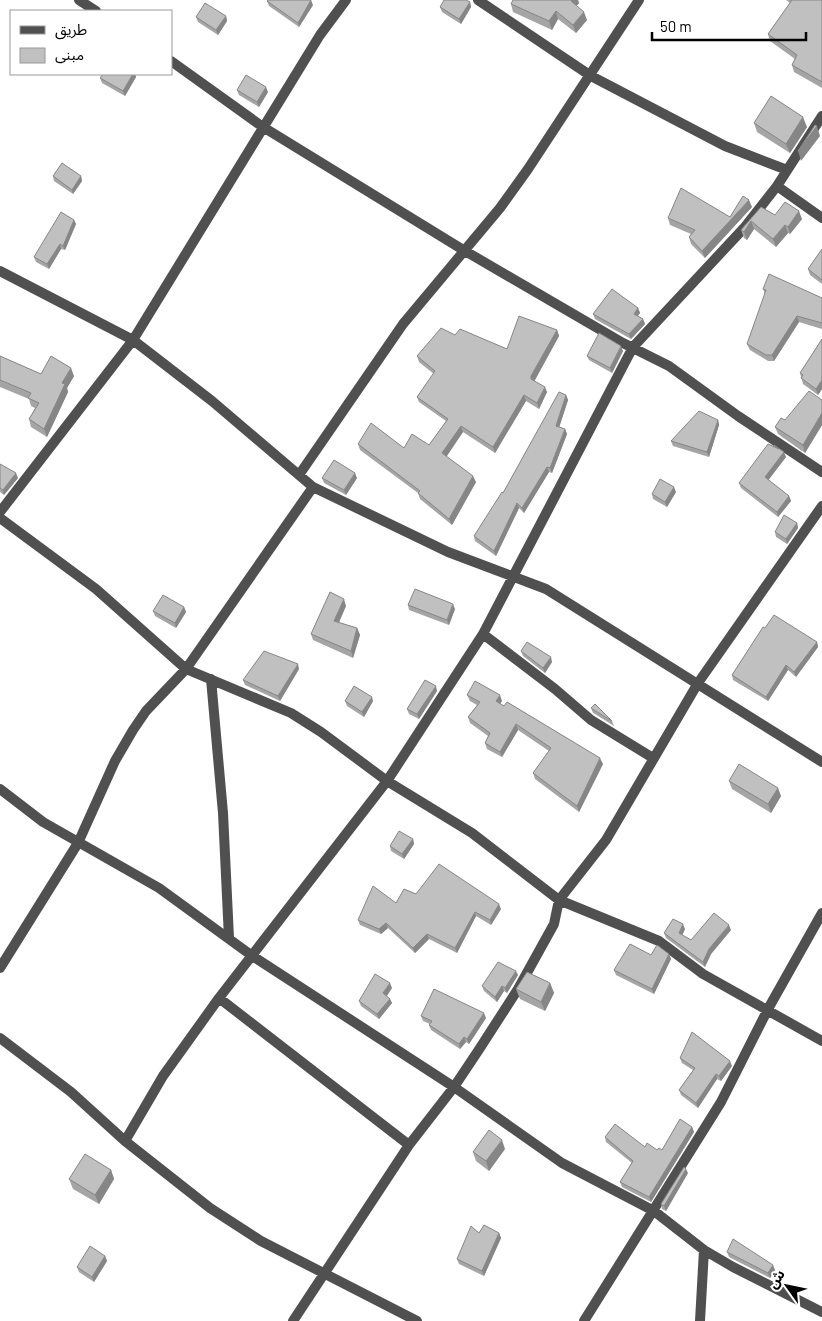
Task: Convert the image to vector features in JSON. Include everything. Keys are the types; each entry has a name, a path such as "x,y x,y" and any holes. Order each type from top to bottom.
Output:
{"street":[{"path":"79,0 94,10"},
{"path":"0,512 133,340 324,28 346,0"},
{"path":"478,0 591,76 725,146 787,170"},
{"path":"299,475 403,324 465,251 528,169 591,76 639,0"},
{"path":"172,62 263,127 465,251 669,366 738,416 822,472"},
{"path":"125,1141 163,1076 251,955 387,781 483,634 633,347 744,228 777,186 822,116"},
{"path":"777,186 822,218"},
{"path":"0,271 133,340 212,400 313,487 448,552 546,589 822,762"},
{"path":"0,968 78,843 114,761 132,730 146,710 186,669 313,487"},
{"path":"293,1321 409,1145 454,1087 518,989 554,924 559,900 606,840 698,683 822,506"},
{"path":"0,518 96,589 186,669 291,713 321,732 387,781 472,833 559,900 659,941 703,974 822,1041"},
{"path":"483,634 555,689 591,720 653,758"},
{"path":"211,678 223,804 229,938"},
{"path":"0,790 43,822 159,888 251,955 454,1087 562,1163 654,1211 704,1250 822,1312"},
{"path":"584,1321 721,1102 768,1009 822,914"},
{"path":"219,998 409,1145"},
{"path":"0,1038 71,1092 125,1141 210,1208 261,1241 418,1321"},
{"path":"700,1321 704,1250"}],"building":[{"path":"268,0 311,0 298,23"},
{"path":"444,0 466,0 470,2 459,19 440,7"},
{"path":"513,0 572,0 584,12 573,25 556,11 549,21 511,4"},
{"path":"792,0 822,0 822,82 792,65 797,55 768,34"},
{"path":"205,3 226,16 216,30 196,17"},
{"path":"102,75 132,75 123,91 100,78"},
{"path":"246,75 266,87 257,102 237,90"},
{"path":"771,96 803,117 786,144 754,123"},
{"path":"815,125 817,126 798,151"},
{"path":"62,163 81,176 72,190 53,176"},
{"path":"681,188 730,217 743,196 749,200 702,251 689,237 695,230 668,218"},
{"path":"785,202 799,211 788,227 785,225 773,239 751,221 744,232 741,230 761,207 775,215"},
{"path":"61,212 74,220 63,246 60,244 47,264 34,257"},
{"path":"822,249 822,280 808,269"},
{"path":"769,274 822,298 822,323 797,316 772,355 766,355 747,344 766,290 763,289"},
{"path":"612,289 638,308 634,314 643,319 629,334 593,314"},
{"path":"519,316 557,330 531,376 531,379 545,387 537,403 524,395 493,447 461,426 442,453 473,476 449,519 418,493 420,491 358,444 371,423 404,448 412,434 429,445 448,419 417,397 435,371 417,356 441,328 455,335 460,329 507,349"},
{"path":"599,333 621,346 610,368 587,356"},
{"path":"822,339 822,380 816,389 801,378 803,375 800,373"},
{"path":"0,356 41,374 51,356 71,368 62,383 65,384 44,429 29,419 39,403 28,398 31,393 0,380"},
{"path":"809,391 822,400 822,413 803,445 775,427 781,418 785,420"},
{"path":"559,392 566,395 556,426 565,429 550,468 547,467 522,508 517,503 494,551 474,536 503,493"},
{"path":"699,411 718,420 707,452 671,441"},
{"path":"768,444 779,449 774,445 784,452 765,477 789,496 777,512 739,483"},
{"path":"334,460 355,473 344,490 322,478"},
{"path":"0,464 16,473 3,490 0,488"},
{"path":"660,479 674,487 665,502 652,494"},
{"path":"784,515 797,523 786,539 775,532"},
{"path":"415,589 453,604 447,620 408,605"},
{"path":"330,592 344,599 334,621 357,628 351,651 311,634"},
{"path":"163,595 184,607 175,623 153,611"},
{"path":"774,615 817,642 794,672 786,665 766,697 732,675 763,627 765,628"},
{"path":"527,642 551,657 543,668 521,651"},
{"path":"264,651 298,664 278,696 243,680"},
{"path":"425,680 436,686 417,714 407,709"},
{"path":"475,681 500,695 496,701 504,706 507,702 600,758 577,806 533,773 551,748 516,724 500,752 485,743 490,733 468,717 480,702 467,695"},
{"path":"354,686 372,697 362,712 345,701"},
{"path":"595,704 612,721 591,708"},
{"path":"739,764 778,788 768,804 729,781"},
{"path":"399,831 413,839 402,854 390,846"},
{"path":"439,864 499,904 490,920 475,912 455,948 427,934 413,948 386,923 379,929 358,920 373,886 396,903 404,889 416,894"},
{"path":"714,913 729,925 709,949 703,962 664,933 673,919 683,924 679,933 691,940"},
{"path":"630,944 651,955 657,945 669,954 652,989 614,970"},
{"path":"498,962 516,971 505,988 502,986 495,997 482,986"},
{"path":"527,972 550,983 541,1002 516,989"},
{"path":"375,974 390,983 383,993 390,999 377,1014 359,1001"},
{"path":"434,989 484,1013 467,1039 464,1037 459,1044 429,1025 432,1021 421,1016"},
{"path":"692,1032 730,1061 719,1076 716,1074 696,1103 679,1090 695,1068 680,1058"},
{"path":"680,1119 692,1127 649,1197 620,1182 633,1161 605,1137 615,1124 645,1147 647,1143 657,1150 659,1148 662,1150"},
{"path":"489,1130 502,1140 486,1161 473,1152"},
{"path":"85,1154 111,1170 95,1195 69,1179"},
{"path":"684,1167 686,1169 664,1206 661,1204"},
{"path":"484,1225 499,1233 482,1271 457,1259 471,1226 479,1233"},
{"path":"733,1239 773,1265 768,1273 727,1252"},
{"path":"90,1246 105,1256 92,1277 77,1267"}]}
